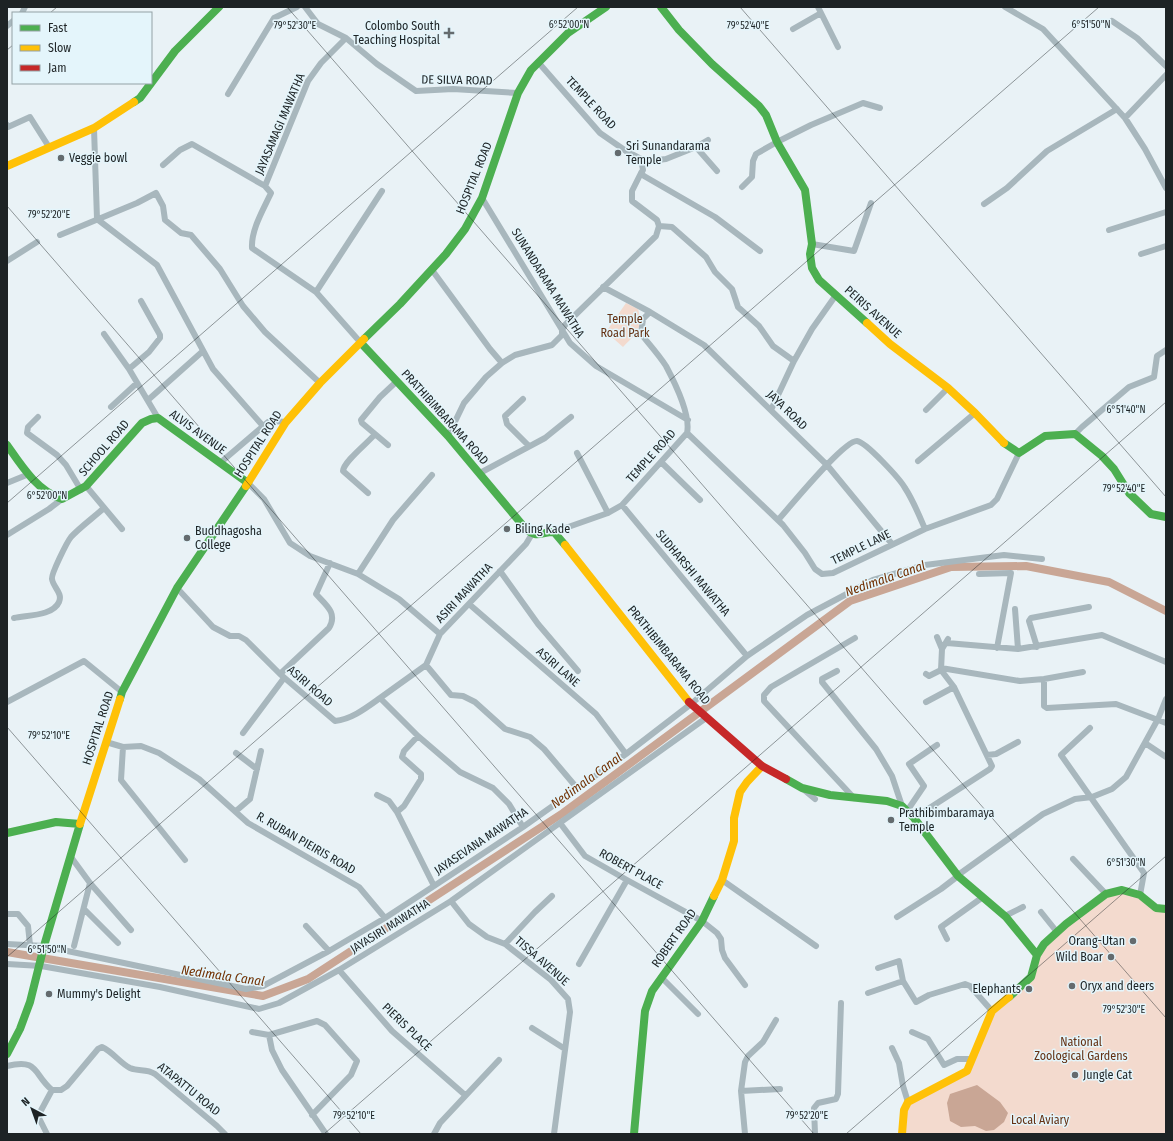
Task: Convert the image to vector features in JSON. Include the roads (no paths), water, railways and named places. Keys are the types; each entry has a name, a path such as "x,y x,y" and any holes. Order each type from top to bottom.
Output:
{"street":[{"path":"152,82 175,50 219,7"},
{"path":"228,94 274,18 297,7"},
{"name":"DE SILVA ROAD","path":"305,7 318,24 346,38 377,64 416,91 454,89 518,93"},
{"name":"HOSPITAL ROAD","path":"7,1054 20,1028 40,966 44,946 80,824 122,692 177,588 248,483 286,422 320,383 400,304 432,270 465,230 482,198 518,93 528,74 538,62 568,33 606,7"},
{"name":"PEIRIS AVENUE","path":"661,7 679,30 712,64 759,106 766,115 777,142 805,190 812,244 810,254 812,268 819,280 890,344 948,388 1005,444 1019,453"},
{"path":"1005,7 1043,30 1117,109 1125,118 1145,149 1166,188"},
{"path":"793,29 819,10 838,47"},
{"path":"1112,21 1137,38 1166,66"},
{"name":"JAYASAMAGI MAWATHA","path":"346,38 321,63 308,81 265,186 271,193 256,225 251,242 252,248 316,292 361,343"},
{"name":"TEMPLE ROAD","path":"538,62 600,132 626,151 638,157 642,162"},
{"path":"1125,118 1166,75"},
{"path":"7,166 94,128 140,98 150,84"},
{"path":"742,187 752,177 753,161 756,154 811,125 863,103 880,108"},
{"path":"984,204 1007,188 1047,151 1117,109"},
{"path":"7,125 8,127 30,117 49,147"},
{"path":"94,128 97,219"},
{"path":"448,436 464,403 486,377 502,363 515,355 552,345 562,335 562,330 565,325 656,236 659,226 657,220 632,201 632,191 643,170 642,162 666,159 696,147 708,140"},
{"path":"162,165 180,150 192,144 265,186"},
{"path":"696,147 717,171"},
{"path":"641,173 715,217 760,251"},
{"path":"316,292 382,191"},
{"path":"60,235 137,203 156,193 163,206 165,220 181,233 191,235 220,269 243,306 265,332 320,383"},
{"name":"SUNANDARAMA MAWATHA","path":"482,198 570,343 596,366 688,420"},
{"path":"812,244 854,251 871,203"},
{"path":"1109,230 1166,212"},
{"path":"97,219 157,265 212,369 263,426"},
{"path":"659,226 672,227 706,257 715,272 732,289 738,307 759,326 773,346 794,361"},
{"path":"7,261 37,242"},
{"path":"1141,254 1166,246"},
{"path":"432,270 502,363"},
{"name":"JAYA ROAD","path":"604,287 650,312 704,345 827,464 892,544"},
{"path":"771,410 794,361 812,329 836,295"},
{"path":"129,369 149,352 160,338 160,335 141,301"},
{"name":"TEMPLE ROAD","path":"554,532 608,513 622,505 687,433 688,420 682,401 665,366 642,334 643,319 650,312"},
{"name":"ALVIS AVENUE","path":"104,334 129,369 158,418 248,483"},
{"name":"PRATHIBIMBARAMA ROAD","path":"361,343 448,436 525,528 532,534"},
{"path":"1019,453 1046,436 1075,434 1129,387 1154,377 1157,356 1166,350"},
{"path":"148,400 203,351"},
{"path":"388,445 362,423 361,420 380,397 396,382"},
{"path":"111,407 137,383"},
{"path":"926,410 948,388"},
{"path":"523,399 505,416 507,424 529,446"},
{"path":"918,462 975,413"},
{"path":"38,417 28,427 27,433 57,455 84,488 122,529"},
{"name":"SCHOOL ROAD","path":"7,535 49,509 62,499 84,488 142,423 158,418"},
{"path":"480,473 545,438 571,418"},
{"path":"220,463 268,422 286,422"},
{"name":"TEMPLE LANE","path":"687,433 783,525 805,553 815,569 822,574 833,573 925,529 991,505 997,499 1019,453"},
{"path":"368,493 343,471 343,468 375,434"},
{"path":"1075,434 1102,456 1114,469 1129,492 1151,514 1166,517"},
{"path":"778,520 827,464 851,443 857,441 864,444 904,487 925,529"},
{"path":"7,445 29,474 52,497 62,499"},
{"path":"577,453 608,513"},
{"path":"661,462 700,500"},
{"path":"7,483 29,474"},
{"path":"358,574 393,520 432,475"},
{"path":"248,483 264,499 290,543 310,556 358,574 399,599 440,634"},
{"name":"SUDHARSHI MAWATHA","path":"622,505 747,656"},
{"path":"14,618 43,614 56,606 60,601 60,594 52,579 53,572 71,537 104,508"},
{"path":"532,534 539,535 554,532"},
{"name":"PRATHIBIMBARAMA ROAD","path":"554,532 583,566 692,705 705,717 762,766 802,788 830,795 887,801 905,809 914,818 958,876 1005,916 1037,955"},
{"name":"ASIRI MAWATHA","path":"426,665 440,634 526,544 532,534"},
{"name":"JAYASEVANA MAWATHA","path":"7,944 44,946 246,989 263,986 329,951 385,918 523,827 692,705 747,656 808,615 873,580 925,564 1004,555 1042,559"},
{"path":"243,733 282,676 329,628 332,622 332,611 316,594 330,563"},
{"path":"500,571 538,624 578,671"},
{"path":"979,574 1011,573 997,648"},
{"name":"ASIRI ROAD","path":"177,588 213,627 230,636 239,636 246,640 282,676 335,721 344,720 356,714 380,698"},
{"name":"ASIRI LANE","path":"469,604 596,714 626,754"},
{"path":"1037,647 1029,621 1031,618 1089,607"},
{"path":"1015,609 1018,649"},
{"path":"942,649 948,641 997,648 1018,649 1102,635 1166,662"},
{"path":"914,818 990,769 992,766 954,687 941,669 942,649 937,637"},
{"path":"854,798 764,701 764,695 771,687 855,638"},
{"path":"7,702 84,661 122,692"},
{"path":"523,827 509,804 493,788 460,772 418,736 380,698 426,665 451,695 463,696 475,702 505,729 530,737 544,750 577,788"},
{"path":"926,674 929,676 941,669 1020,681 1044,679 1083,672"},
{"path":"837,671 822,679 822,682 876,749 892,776 905,809 924,786 909,764 938,745"},
{"path":"1044,679 1044,706 1047,708 1116,704 1166,723"},
{"path":"926,702 954,687"},
{"path":"897,918 941,889 1043,814 1075,798 1092,797 1112,789 1126,777 1158,719 1166,699"},
{"name":"JAYASIRI MAWATHA","path":"7,964 40,966 160,987 259,1009 279,1003 339,970 451,901 705,717"},
{"path":"1090,728 1061,754 1144,873 1140,895"},
{"path":"397,812 404,806 421,779 421,774 402,757 404,750 418,736"},
{"name":"R. RUBAN PIEIRIS ROAD","path":"106,742 123,747 141,746 159,753 199,779 248,823 359,887 385,918"},
{"path":"987,755 996,754 1018,742"},
{"path":"1145,743 1166,757"},
{"path":"123,747 121,780 185,860"},
{"path":"236,811 250,799 261,751"},
{"path":"236,753 257,769"},
{"name":"ROBERT ROAD","path":"634,1134 646,1011 652,991 702,921 722,880 734,841 734,818 740,792 762,766"},
{"path":"802,788 815,799"},
{"path":"377,795 389,801 397,812 434,886"},
{"path":"7,834 56,822 80,824"},
{"name":"ROBERT PLACE","path":"560,823 585,856 702,921 717,933 721,939 722,950 725,958 745,985"},
{"path":"71,857 90,884 131,930"},
{"path":"1073,859 1106,894"},
{"path":"580,964 626,880"},
{"path":"722,880 816,946"},
{"path":"74,946 90,884"},
{"path":"902,1134 904,1110 908,1102 967,1071 992,1011 1018,990 1031,977 1037,955 1044,944 1057,932 1083,910 1106,894 1122,890 1140,895 1156,908 1166,909"},
{"path":"505,944 552,896"},
{"path":"947,939 940,927 983,897"},
{"name":"TISSA AVENUE","path":"451,901 469,924 487,937 505,944 551,980 568,999 570,1012 554,1134"},
{"path":"1005,916 1023,907"},
{"path":"84,909 118,943"},
{"path":"1041,912 1057,932"},
{"path":"7,914 18,914 28,926 30,946"},
{"path":"306,926 329,951"},
{"path":"878,968 899,961 903,981 916,1002 929,994 965,984 970,986 992,1011"},
{"name":"PIERIS PLACE","path":"339,970 392,1031 465,1095"},
{"path":"661,977 698,1014"},
{"path":"868,993 903,981"},
{"path":"815,1134 814,1108 818,1103 836,1099 838,1094 841,1003"},
{"path":"745,1134 741,1091 745,1062 748,1056 763,1042 776,1020"},
{"path":"252,1032 269,1035 317,1021 325,1025 356,1061 351,1075 312,1115"},
{"path":"532,1028 565,1049"},
{"path":"912,1032 928,1039 944,1065 957,1059 972,1059"},
{"path":"269,1035 272,1050 282,1070 326,1134"},
{"name":"ATAPATTU ROAD","path":"52,1090 62,1090 67,1086 98,1049 102,1047 114,1054 130,1068 149,1071 155,1074 225,1134"},
{"path":"892,1048 899,1063 903,1086 908,1102"},
{"path":"434,1134 440,1123 498,1060"},
{"path":"7,1066 17,1064 30,1065 52,1090 38,1116 48,1134"},
{"path":"741,1091 780,1089"}],"waterway":[{"name":"Nedimala Canal","path":"7,952 263,996 308,979 563,813 850,601 951,567 1026,566 1109,582 1166,611"}],"place":[{"name":"Colombo South Teaching Hospital","path":"449,33"},
{"name":"Sri Sunandarama Temple","path":"618,153"},
{"name":"Veggie bowl","path":"61,158"},
{"name":"Biling Kade","path":"507,529"},
{"name":"Buddhagosha College","path":"187,538"},
{"name":"Prathibimbaramaya Temple","path":"891,820"},
{"name":"Orang-Utan","path":"1133,941"},
{"name":"Wild Boar","path":"1111,957"},
{"name":"Oryx and deers","path":"1072,986"},
{"name":"Elephants","path":"1029,989"},
{"name":"Mummy's Delight","path":"49,994"},
{"name":"Jungle Cat","path":"1075,1075"}],"park label":[{"name":"Temple Road Park","path":"625,326"},
{"name":"National Zoological Gardens","path":"1081,1049"},
{"name":"Local Aviary","path":"1040,1120"}]}
